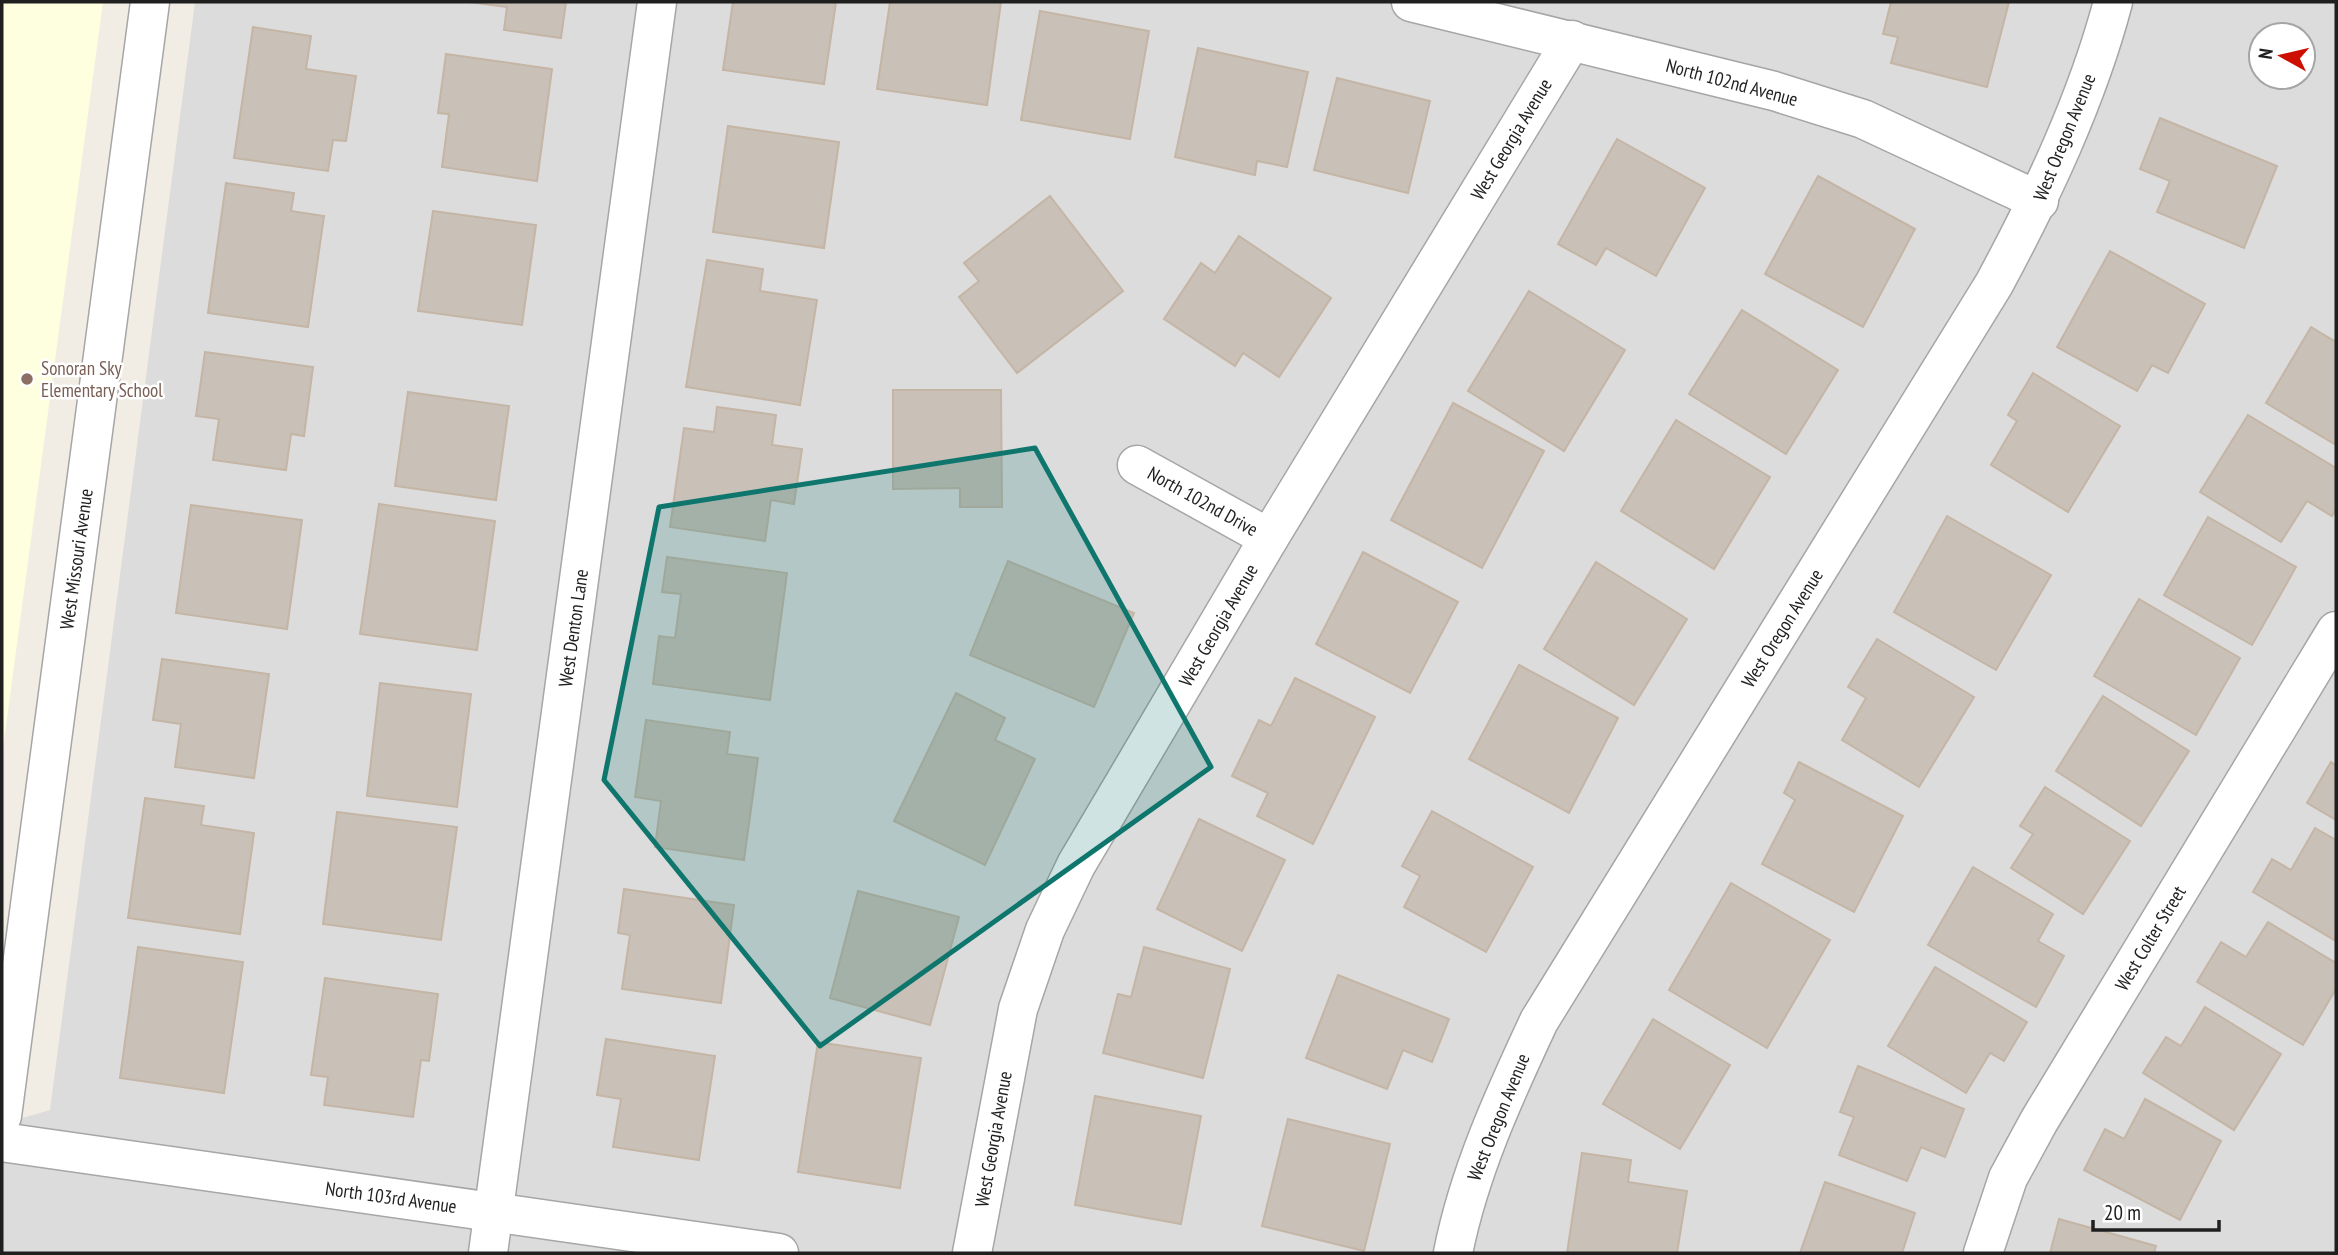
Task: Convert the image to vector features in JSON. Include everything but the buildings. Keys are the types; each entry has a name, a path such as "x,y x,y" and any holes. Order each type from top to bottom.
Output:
{"street":[{"name":"West Missouri Avenue","path":"2,1116 150,2"},
{"name":"West Denton Lane","path":"488,1253 657,2"},
{"name":"North 102nd Avenue","path":"1411,2 1774,91 1863,119 2039,201"},
{"name":"West Oregon Avenue","path":"1453,1253 1462,1212 1483,1147 1539,1021 1994,284 2039,201 2105,33 2113,2"},
{"name":"West Georgia Avenue","path":"972,1253 1018,1009 1045,930 1076,865 1269,538 1572,40"},
{"name":"North 102nd Drive","path":"1137,465 1269,538"},
{"name":"West Colter Street","path":"1983,1253 2008,1178 2039,1121 2336,631"},
{"name":"North 103rd Avenue","path":"2,1142 779,1253"}],"highlighted area":[{"path":"1035,448 1211,767 820,1046 604,780 659,507"}],"shaded area":[{"name":"Sonoran Sky Elementary School","path":"2,2 103,2 2,756"},
{"path":"195,2 2336,2 2336,1253 2,1253 2,1124 50,1110"}],"place":[{"name":"Sonoran Sky Elementary School","path":"27,379"}]}
